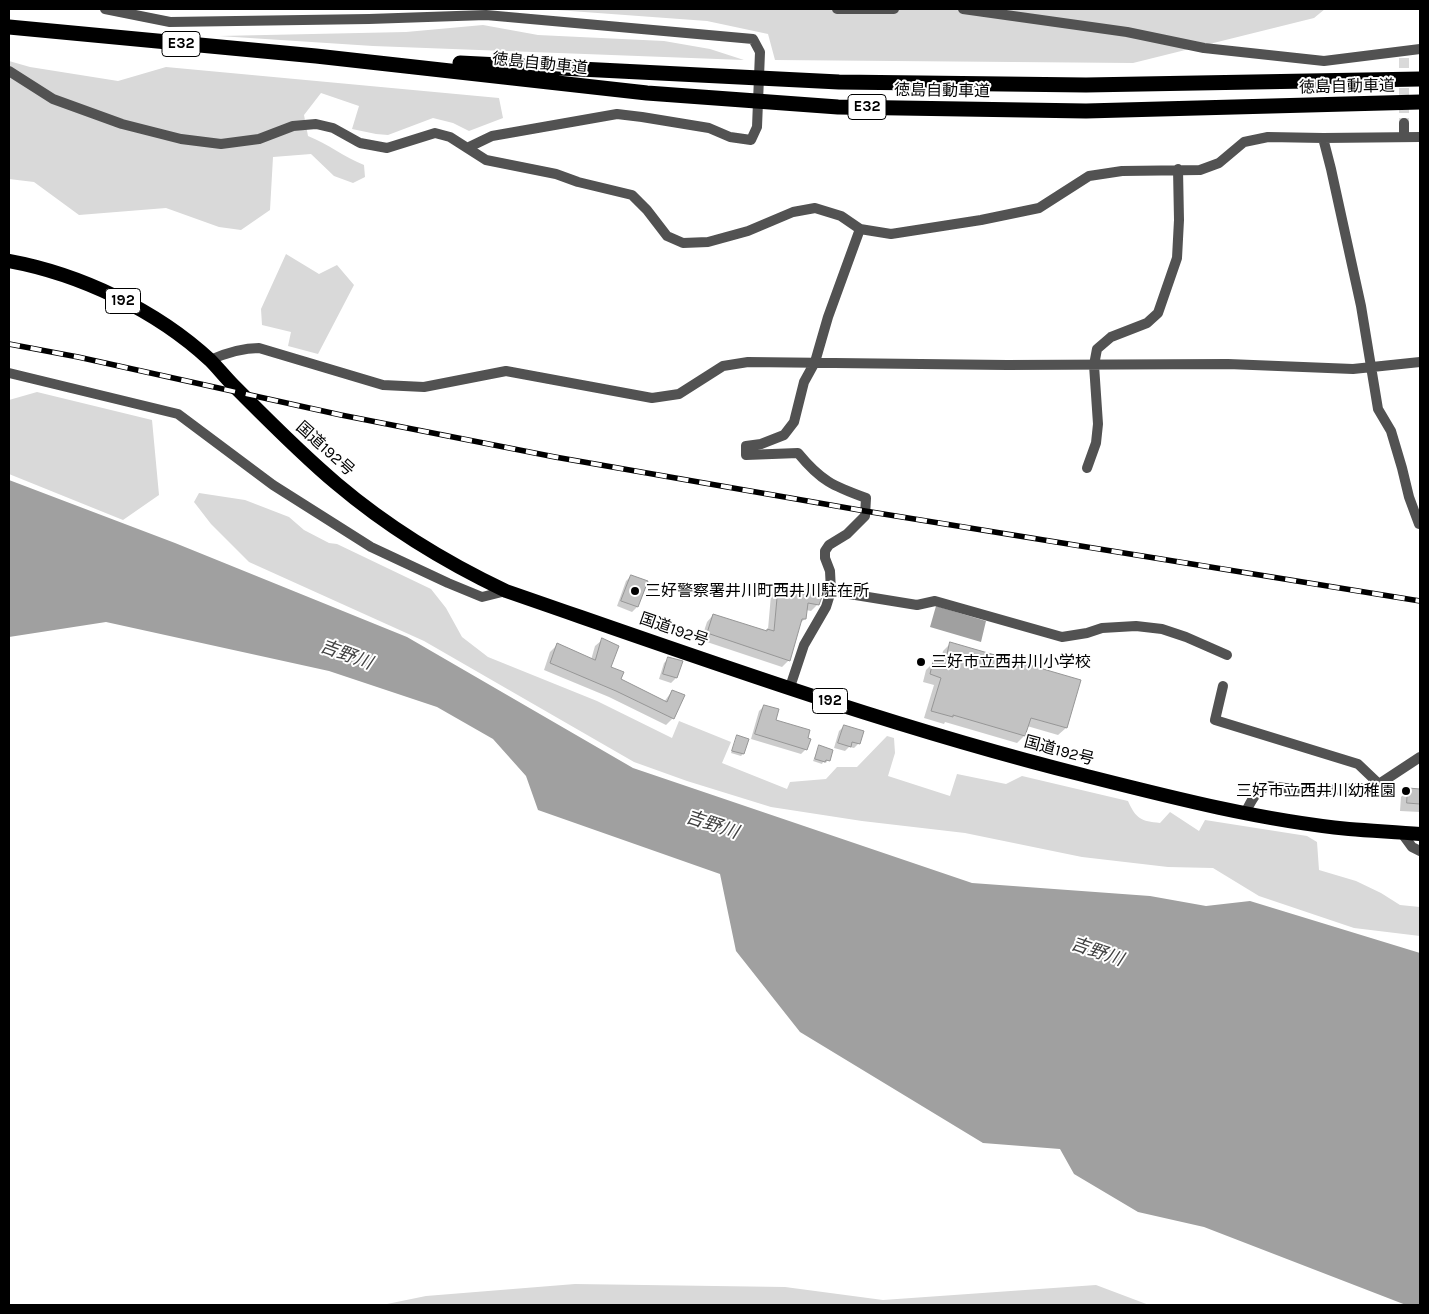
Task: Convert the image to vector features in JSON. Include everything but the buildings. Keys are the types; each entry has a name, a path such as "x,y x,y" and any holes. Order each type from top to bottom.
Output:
{"highway":[{"name":"徳島自動車道","path":"9,27 316,56 647,93 838,107 1086,111 1420,102"},
{"name":"徳島自動車道","path":"316,56 838,82 1086,85 1420,79"},
{"name":"国道192号","path":"9,260 32,265 105,292 138,309 177,334 210,360 289,441 337,484 402,534 469,574 506,591 896,723 1040,765 1191,802 1245,813 1348,829 1420,834"}],"street":[{"path":"105,9 170,22 368,19 486,14 753,39 760,52 757,127 751,140 730,137 708,128 617,114 492,136 466,148"},
{"path":"486,14 501,9"},
{"path":"837,9 894,9"},
{"path":"963,9 1108,29 1204,48 1324,60 1403,54 1420,49"},
{"path":"9,71 52,99 122,124 181,139 221,144 259,139 293,126 316,124 333,128 360,143 387,148 435,132 450,137 486,160 556,174 578,182 632,195 647,210 667,236 683,243 708,242 748,231 793,212 815,208 841,216 860,229 891,234 982,220 1038,208 1089,176 1122,171 1200,170 1219,163 1244,142 1268,137 1420,137"},
{"path":"1404,124 1404,138"},
{"path":"1323,138 1361,306 1378,409 1391,431 1409,497 1420,523"},
{"path":"1087,468 1096,443 1098,424 1094,365 1097,349 1111,337 1147,323 1158,313 1177,258 1180,220 1178,169"},
{"path":"790,687 804,645 826,607 831,591 830,571 825,558 826,551 829,545 847,534 865,516 866,498 832,485 812,471 798,453 746,455 746,446 761,444 784,435 790,430 794,422 804,382 815,362 828,317 860,229"},
{"path":"210,360 236,350 259,348 383,385 424,387 506,370 652,398 679,394 722,366 748,362 1094,365 1228,364 1353,369 1420,362"},
{"path":"9,374 178,414 286,494 371,547 482,597 506,591"},
{"path":"831,591 917,605 935,601 1062,637 1087,633 1102,628 1136,626 1162,629 1186,636 1227,655"},
{"path":"1223,686 1215,720 1358,764 1379,784"},
{"path":"1245,813 1262,787 1310,791 1366,788 1379,784 1420,757"},
{"path":"1401,832 1412,847 1420,851"}],"shaded area":[{"path":"543,9 1325,9 1314,18 1133,63 775,60 768,34 707,21"},
{"path":"483,25 538,35 664,41 710,49 744,60 373,46 219,36 406,32"},
{"path":"9,61 30,67 118,81 166,67 499,98 503,118 469,131 453,123 433,118 388,135 376,134 352,129 359,106 321,93 304,115 308,136 364,165 365,177 353,183 334,176 311,154 273,157 270,210 241,230 219,227 166,208 79,215 34,182 9,179"},
{"path":"286,254 319,274 337,265 354,285 318,354 288,346 291,332 262,325 261,309"},
{"path":"37,392 152,420 159,495 123,520 9,474 9,400"},
{"path":"199,493 245,500 289,517 304,530 329,543 337,544 431,589 446,608 462,637 488,657 597,701 672,738 679,721 731,742 722,763 787,789 790,782 826,779 837,767 857,767 887,736 894,738 895,753 888,776 950,796 957,774 1006,784 1022,776 1128,801 1140,818 1148,821 1160,823 1170,812 1199,831 1205,820 1307,836 1317,842 1319,870 1356,881 1400,905 1420,907 1420,936 1354,928 1259,896 1213,868 1168,867 1082,857 965,833 862,821 771,807 687,781 634,762 424,641 249,562 211,524 194,502"},
{"path":"575,1284 785,1287 883,1300 1096,1285 1149,1305 382,1305 426,1296"}],"water":[{"name":"吉野川","path":"9,480 175,543 407,637 633,768 972,883 1150,896 1206,906 1250,901 1420,953 1420,1305 1406,1305 1204,1227 1138,1212 1074,1174 1060,1149 983,1143 800,1032 736,951 720,874 538,810 526,776 493,739 437,707 329,671 106,622 9,637"},
{"path":"936,606 986,621 981,642 930,627"}],"tunnel":[{"path":"1404,58 1404,123"}],"railway":[{"path":"9,344 78,357 341,415 555,457 865,511 1420,601"}],"place":[{"name":"三好警察署井川町西井川駐在所","path":"635,591"},
{"name":"三好市立西井川小学校","path":"921,662"},
{"name":"三好市立西井川幼稚園","path":"1406,791"}]}
